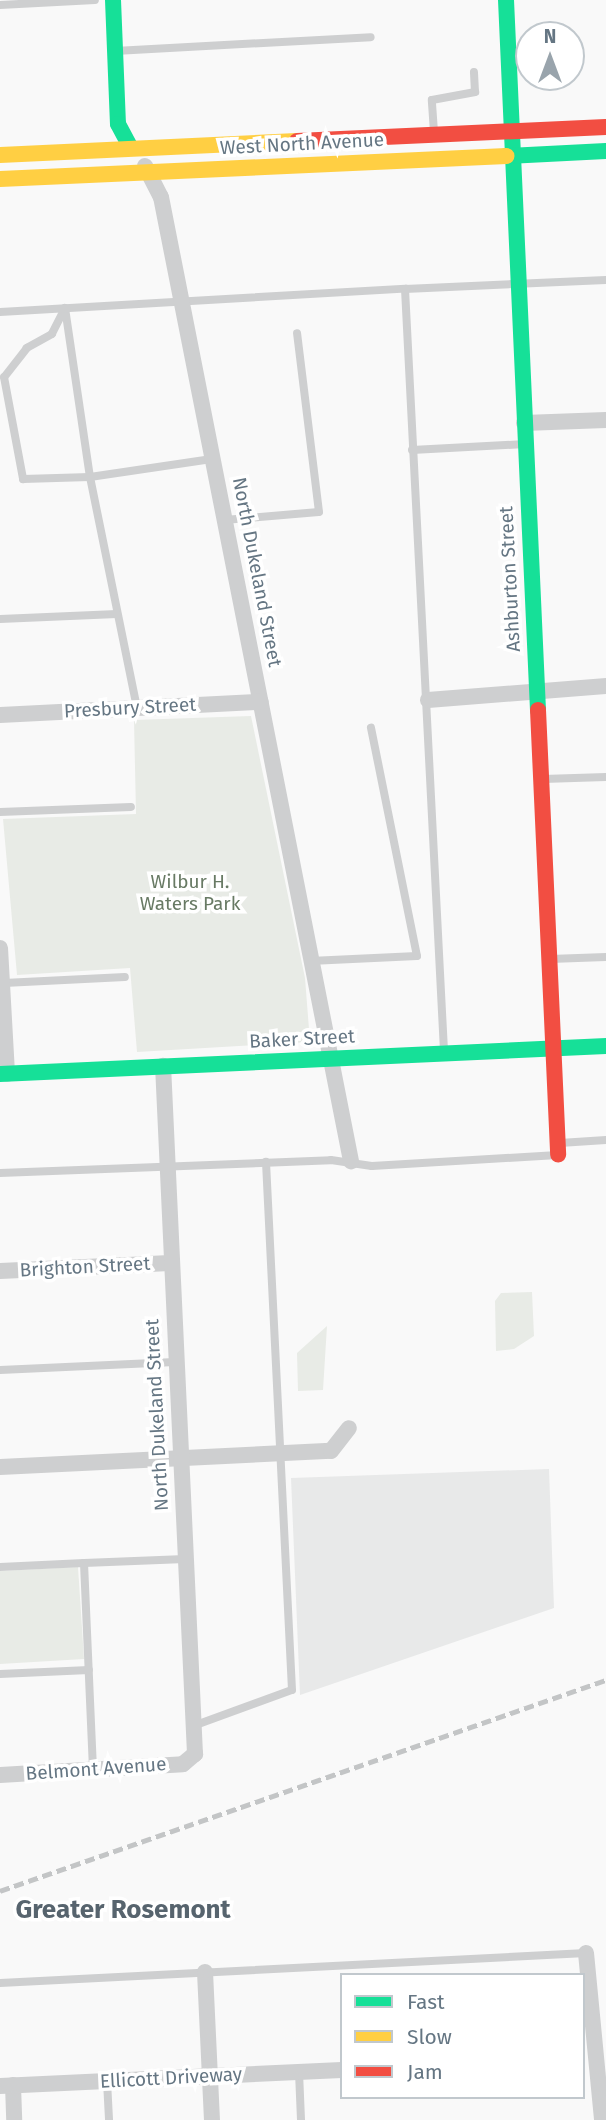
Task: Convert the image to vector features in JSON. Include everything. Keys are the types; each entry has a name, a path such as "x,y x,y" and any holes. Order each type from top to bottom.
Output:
{"street":[{"name":"North Dukeland Street","path":"113,0 118,124 131,148 149,172 182,302 351,1161"},
{"name":"Ashburton Street","path":"506,0 557,1149"},
{"name":"West North Avenue","path":"0,155 606,127"},
{"name":"West North Avenue","path":"0,179 606,150"},
{"path":"524,423 606,419"},
{"path":"428,700 606,686"},
{"name":"Presbury Street","path":"0,715 261,702"},
{"path":"0,947 4,1074"},
{"name":"Baker Street","path":"4,1074 606,1046"},
{"name":"North Dukeland Street","path":"163,1066 193,1726 192,1760"},
{"name":"Brighton Street","path":"0,1271 170,1263"},
{"path":"0,1467 331,1451 349,1428"},
{"name":"Belmont Avenue","path":"0,1775 93,1770 192,1760"},
{"path":"586,1953 602,2120"},
{"path":"205,1972 212,2120"},
{"name":"Ellicott Driveway","path":"6,2086 340,2070"},
{"path":"6,2086 14,2120"}],"lane":[{"path":"0,5 96,0"},
{"path":"115,51 371,37"},
{"path":"434,135 432,100 475,92 474,72"},
{"path":"0,312 606,280"},
{"path":"405,289 422,686 428,700 444,1053"},
{"path":"65,308 90,477 137,708"},
{"path":"65,308 52,334 27,348 4,377 20,474 29,480 90,477 213,459"},
{"path":"225,520 319,512 297,333"},
{"path":"412,450 525,444"},
{"path":"0,619 117,614"},
{"path":"310,961 417,956 371,728"},
{"path":"540,779 606,776"},
{"path":"0,812 131,807"},
{"path":"549,959 606,957"},
{"path":"2,979 125,977"},
{"path":"0,1173 266,1162 351,1161 372,1166 557,1149 606,1140"},
{"path":"193,1726 292,1690 266,1162"},
{"path":"0,1370 175,1362"},
{"path":"0,1567 185,1559"},
{"path":"84,1563 93,1770"},
{"path":"0,1674 89,1670"},
{"path":"0,1983 586,1953"},
{"path":"299,2072 302,2120"},
{"path":"107,2081 109,2120"}],"shaded area":[{"path":"549,1469 554,1608 300,1695 291,1478"}],"green space":[{"name":"Wilbur H. Waters Park","path":"251,716 305,978 310,1042 137,1052 130,968 17,975 3,819 136,814 134,720"},
{"path":"532,1292 534,1336 514,1349 496,1351 495,1301 501,1293"},
{"path":"327,1326 323,1390 298,1391 297,1353"},
{"path":"78,1567 84,1659 0,1664 0,1571"}],"railway":[{"path":"0,1891 606,1680"}],"traffic: fast":[{"path":"113,0 118,124 131,148"},
{"path":"506,0 538,710"},
{"path":"506,156 606,151"},
{"path":"0,1074 606,1046"}],"traffic: slow":[{"path":"0,155 297,141"},
{"path":"0,179 506,156"}],"traffic: jam":[{"path":"297,141 606,127"},
{"path":"538,710 558,1155"}],"district":[{"name":"Greater Rosemont","path":"123,1910"}]}
